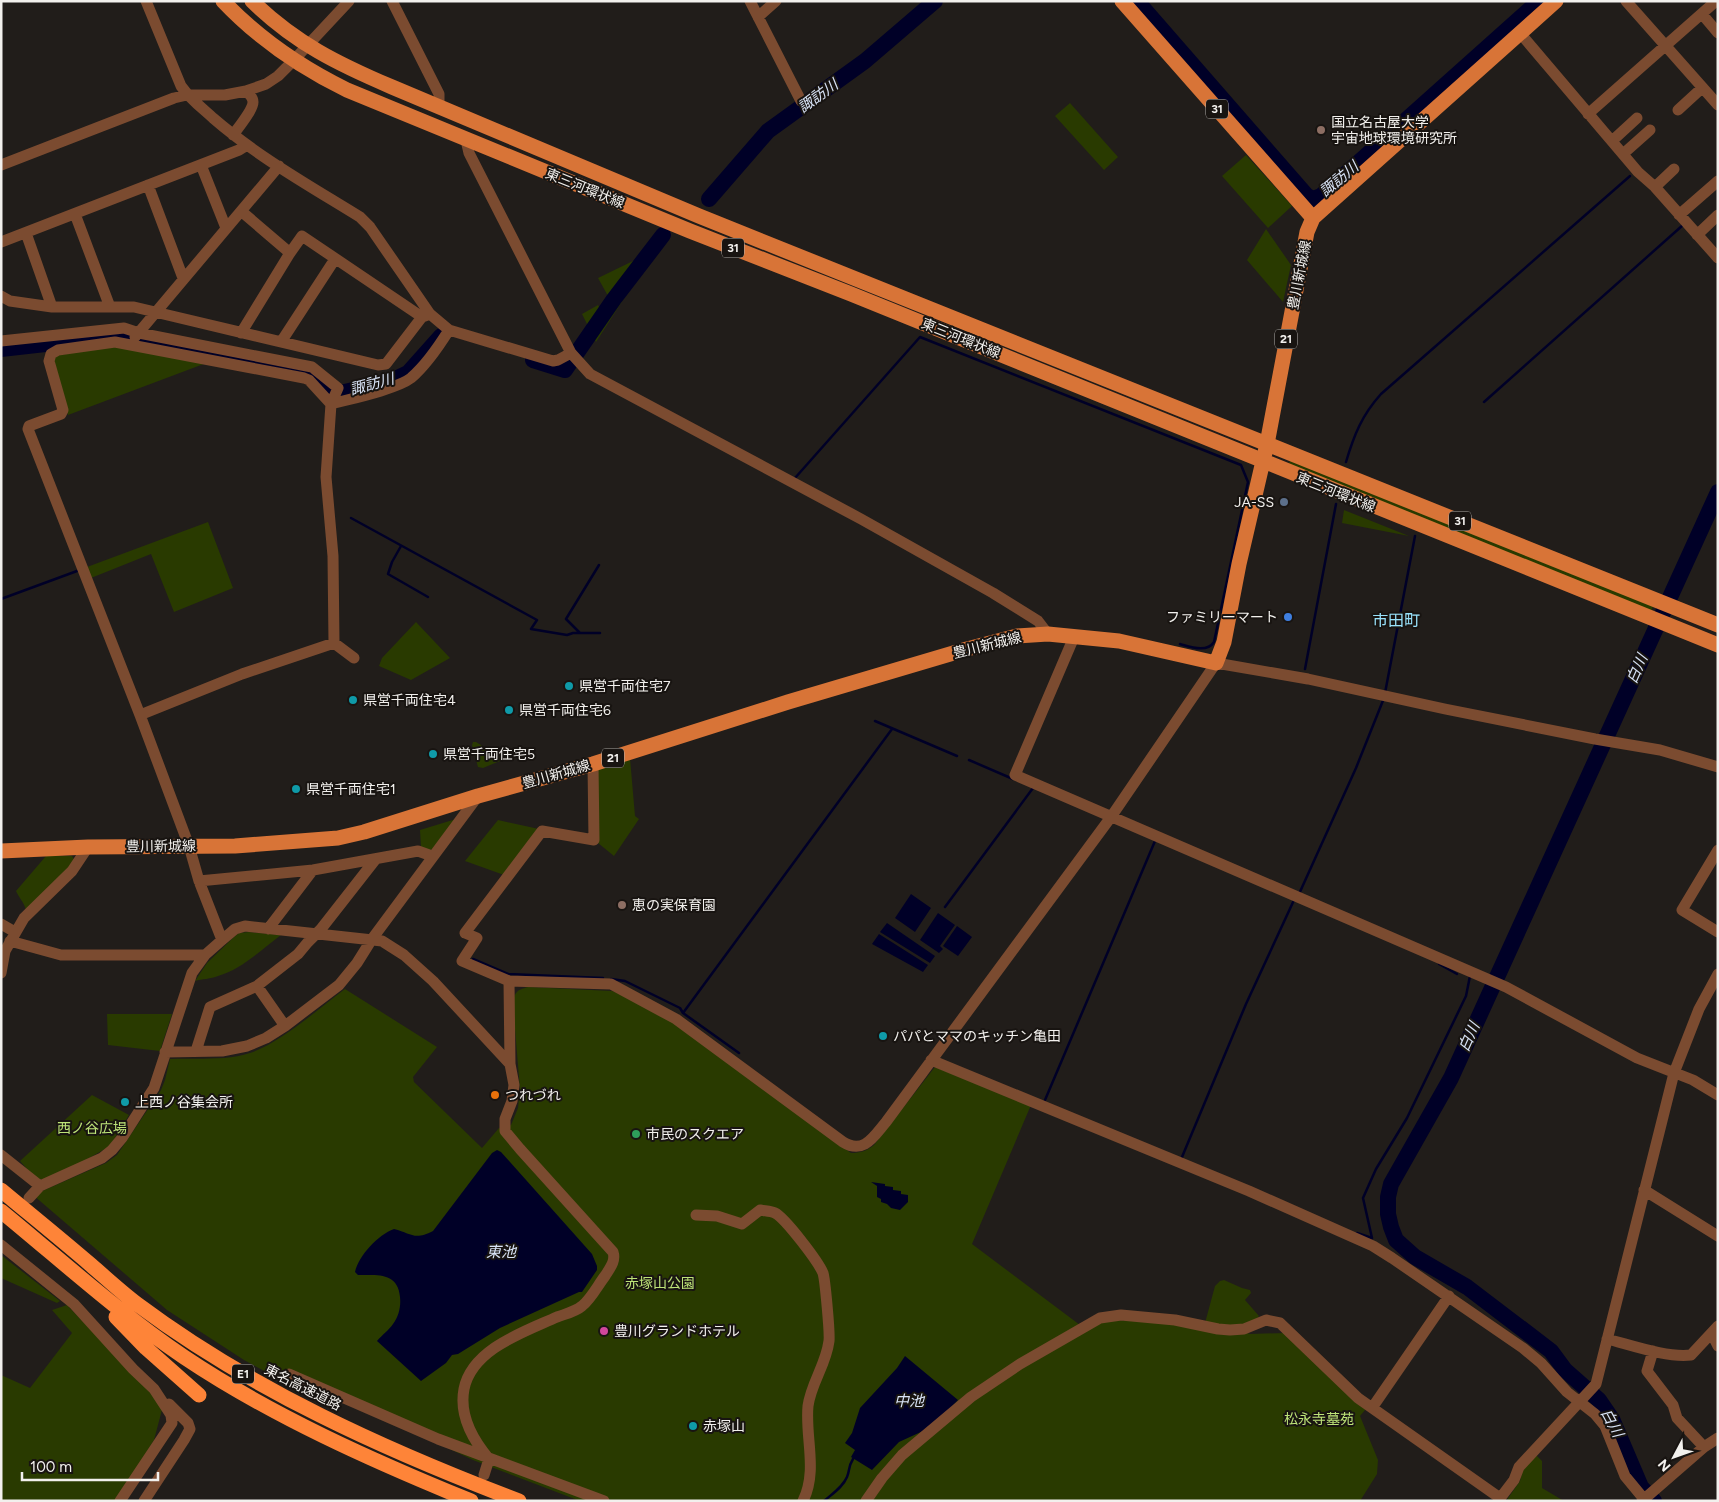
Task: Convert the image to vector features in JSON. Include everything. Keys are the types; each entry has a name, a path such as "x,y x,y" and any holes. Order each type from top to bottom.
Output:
{"highway":[{"name":"東名高速道路","path":"4,1191 136,1304 226,1364 337,1423 448,1473 519,1501"},
{"name":"E1","path":"1,1211 138,1324 224,1382 276,1411 391,1468 471,1501"},
{"path":"67,1266 146,1348 198,1395"}],"main road":[{"name":"東三河環状線","path":"223,1 244,23 293,61 347,90 690,231 1179,426 1263,462 1718,646"},
{"name":"東三河環状線","path":"252,1 267,16 308,46 361,74 699,216 1718,626"},
{"name":"31","path":"1122,1 1313,218"},
{"path":"1313,218 1556,1"},
{"name":"豊川新城線","path":"1,851 88,847 235,846 338,838 594,764 788,702 1017,636 1048,634 1119,641 1216,663 1224,642 1239,564 1267,444 1307,232 1313,218"}],"street":[{"path":"146,1 180,86 187,95 247,145 360,217 370,227 426,316"},
{"path":"1,165 174,98 187,95 225,95 246,91 266,84 278,76 349,1"},
{"path":"392,1 439,94 439,107"},
{"path":"750,1 801,101"},
{"path":"758,17 776,1"},
{"path":"1626,1 1718,105"},
{"path":"1588,114 1716,1"},
{"path":"1702,14 1718,33"},
{"path":"1520,34 1638,172 1655,187 1718,258"},
{"path":"1678,110 1702,88"},
{"path":"233,135 253,103 252,97 246,91"},
{"path":"1612,141 1637,118"},
{"path":"1623,154 1650,130"},
{"path":"466,140 469,153 571,353 590,374 796,486 861,519 993,593 1038,621 1048,634"},
{"path":"1,242 201,165 247,145"},
{"path":"201,165 226,228"},
{"path":"128,344 279,166"},
{"path":"1655,187 1674,169"},
{"path":"1679,215 1718,182"},
{"path":"148,185 183,278"},
{"path":"241,211 290,253"},
{"path":"75,214 110,307"},
{"path":"1697,234 1718,215"},
{"path":"26,233 52,307"},
{"path":"241,333 302,236 335,259 449,330 553,361 571,353"},
{"path":"281,342 335,259"},
{"path":"1,296 10,301 52,307 134,307 378,365 386,364 426,316"},
{"path":"1,342 124,328 138,333 312,367 338,388 331,404 326,477 332,556 334,643"},
{"path":"331,404 394,386 410,378 439,346 449,330"},
{"path":"222,940 140,715 28,429 29,426 61,414 63,410 49,360 51,354 58,350 115,342 304,378 309,380 331,404"},
{"path":"1074,637 1015,775 1503,985 1637,1058 1692,1080 1718,1095"},
{"path":"140,715 242,674 334,643"},
{"path":"334,643 354,658"},
{"path":"594,764 594,840 542,831 465,933 477,938 462,961 509,981 611,984 676,1019 851,1146 857,1147 870,1142 886,1122 1110,816 1216,663 1308,679 1445,709 1660,750 1718,767"},
{"path":"165,1052 222,1051 247,1046 266,1038 285,1026 339,985 357,963 432,856 478,796"},
{"path":"1,973 5,951 24,918 72,872 88,847"},
{"path":"199,881 313,870 375,860 418,850 432,856"},
{"path":"1718,850 1682,910 1718,932"},
{"path":"196,1051 210,1007 257,986 298,954 321,929 375,860"},
{"path":"268,928 313,870"},
{"path":"1,924 13,936 61,955 206,955"},
{"path":"29,1198 40,1186 102,1158 122,1138 154,1088 192,973 206,955 222,940 235,929 245,926 382,941 404,955 433,982 510,1064"},
{"path":"866,1501 882,1478 902,1455 971,1398 1020,1364 1078,1330 1100,1318 1121,1315 1175,1320 1230,1330 1244,1329 1266,1320 1280,1323 1358,1398 1499,1500 1514,1480 1519,1468 1596,1384 1674,1073 1699,1009 1718,974"},
{"path":"490,1459 478,1446 465,1413 463,1396 468,1375 480,1360 499,1344 583,1305 612,1266 615,1256 506,1131 505,1119 512,1101 514,1085 510,1064 509,981"},
{"path":"257,986 285,1026"},
{"path":"931,1060 1121,1138 1373,1246 1523,1348 1541,1363 1567,1392 1581,1400 1605,1426 1625,1476 1643,1500 1704,1447 1718,1438"},
{"path":"1,1155 40,1186"},
{"path":"1644,1190 1718,1236"},
{"path":"696,1215 717,1216 742,1224 760,1210 777,1213 808,1248 823,1274 829,1339 825,1362 811,1394 808,1407 811,1460 810,1482 803,1501"},
{"path":"1,1245 74,1304 133,1369 188,1423 190,1429 184,1440 144,1501"},
{"path":"1372,1408 1449,1296"},
{"path":"1607,1339 1653,1351 1691,1355 1715,1330"},
{"path":"1715,1330 1718,1346"},
{"path":"1653,1351 1647,1372 1673,1405 1677,1418 1704,1447"},
{"path":"288,1374 388,1419 604,1501"},
{"path":"120,1501 172,1423 171,1415 154,1389"},
{"path":"484,1475 490,1459"}],"green space":[{"path":"1070,103 1118,157 1104,170 1055,116"},
{"path":"1246,155 1292,206 1268,228 1222,176"},
{"path":"1266,229 1291,265 1283,302 1247,260"},
{"path":"633,261 641,272 596,342 582,314 598,305 602,312 613,305 598,278"},
{"path":"117,345 209,362 68,415 53,359 54,356"},
{"path":"1291,456 1654,604 1650,614 1289,464"},
{"path":"1344,510 1409,536 1342,523"},
{"path":"208,522 233,588 174,612 151,554 91,578 87,567"},
{"path":"416,622 450,658 411,680 379,666 382,658"},
{"path":"473,742 500,757 500,761 483,768 478,767 472,745"},
{"path":"630,758 635,816 639,819 614,856 598,843 598,768"},
{"path":"456,819 434,849 429,850 421,847 420,830"},
{"path":"498,820 539,829 504,875 465,861"},
{"path":"46,856 72,856 75,861 26,910 16,891"},
{"path":"239,933 281,935 235,969 215,977 195,981 207,963 234,937"},
{"name":"赤塚山公園","path":"528,987 612,991 625,996 673,1022 851,1153 869,1149 874,1145 935,1067 1031,1105 972,1244 1084,1328 1110,1320 1205,1323 1215,1286 1220,1281 1224,1280 1250,1290 1251,1293 1245,1300 1259,1316 1245,1332 1250,1334 1285,1333 1365,1407 1360,1416 1378,1460 1377,1474 1360,1501 580,1501 473,1460 365,1409 284,1375 279,1379 244,1360 167,1310 33,1195 106,1163 117,1155 161,1090 170,1059 221,1058 250,1053 287,1033 345,989 437,1047 413,1077 414,1082 482,1148 499,1128 511,1125 518,1108 520,1089 513,1005 516,993"},
{"path":"107,1014 172,1014 160,1051 108,1045"},
{"name":"西ノ谷広場","path":"92,1095 129,1115 110,1146 77,1165 44,1179 36,1179 20,1161"},
{"path":"1,1255 60,1301 57,1303 1,1278"},
{"path":"67,1305 163,1406 154,1440 116,1501 1,1501 1,1375 30,1388 72,1333 52,1310"},
{"path":"1536,1455 1542,1461 1542,1488 1564,1501 1506,1501 1520,1481 1523,1469"}],"water":[{"path":"911,894 931,908 915,932 895,918"},
{"path":"938,913 955,925 940,946 943,949 939,953 920,940"},
{"path":"887,923 935,956 930,963 880,932"},
{"path":"957,926 972,937 958,956 943,946"},
{"path":"879,934 928,965 923,972 872,944"},
{"name":"東池","path":"497,1150 501,1152 592,1254 597,1270 582,1292 500,1328 458,1354 452,1355 446,1363 421,1381 377,1341 395,1321 398,1314 400,1297 395,1283 391,1279 379,1275 358,1275 355,1272 370,1246 388,1232 394,1229 417,1236 433,1231 492,1153"},
{"path":"871,1182 885,1184 885,1186 893,1187 893,1190 901,1191 901,1194 908,1195 908,1202 900,1210 891,1208 877,1197 877,1186"},
{"name":"中池","path":"905,1356 958,1400 942,1417 923,1431 899,1442 872,1470 851,1457 855,1450 845,1443 852,1433 860,1408 897,1368"}],"waterway":[{"name":"諏訪川","path":"709,199 768,131 865,61 935,1"},
{"name":"諏訪川","path":"1137,1 1307,196 1313,199 1321,196 1539,1"},
{"path":"1346,462 1359,426 1381,394 1630,176"},
{"path":"1484,402 1683,225"},
{"name":"諏訪川","path":"533,360 565,370 614,299 663,235"},
{"name":"諏訪川","path":"1,349 116,336 307,372 332,395 391,381 408,373 441,336"},
{"path":"795,478 920,337 1241,465 1248,482 1214,642 1203,648 1194,648 1180,644"},
{"name":"白川","path":"1654,1501 1641,1487 1612,1419 1599,1400 1565,1370 1551,1351 1467,1287 1415,1257 1396,1240 1388,1214 1388,1197 1391,1184 1451,1078 1718,492"},
{"path":"1305,669 1336,504"},
{"path":"351,518 537,620 531,629 567,635 573,633 600,633"},
{"path":"1385,693 1415,536"},
{"path":"401,546 388,574 428,597"},
{"path":"580,633 566,619 599,565"},
{"path":"1,599 77,571"},
{"path":"1299,894 1356,768 1384,698"},
{"path":"875,721 957,756"},
{"path":"683,1013 892,729"},
{"path":"969,760 1013,779"},
{"path":"945,907 1033,788"},
{"path":"1045,1100 1155,841"},
{"path":"1182,1157 1246,1004 1294,900"},
{"path":"473,959 508,974 603,978"},
{"path":"1439,964 1457,974"},
{"path":"1357,1233 1372,1238 1363,1198 1376,1169 1407,1118 1466,996 1470,976"},
{"path":"611,979 625,981 680,1008 683,1013 739,1053"},
{"path":"824,1501 843,1484 853,1459"}],"place":[{"name":"国立名古屋大学 宇宙地球環境研究所","path":"1321,130"},
{"name":"JA-SS","path":"1284,502"},
{"name":"ファミリーマート","path":"1288,617"},
{"name":"県営千両住宅7","path":"569,686"},
{"name":"県営千両住宅4","path":"353,700"},
{"name":"県営千両住宅6","path":"509,710"},
{"name":"県営千両住宅5","path":"433,754"},
{"name":"県営千両住宅1","path":"296,789"},
{"name":"恵の実保育園","path":"622,905"},
{"name":"パパとママのキッチン亀田","path":"883,1036"},
{"name":"つれづれ","path":"495,1095"},
{"name":"上西ノ谷集会所","path":"125,1102"},
{"name":"市民のスクエア","path":"636,1134"},
{"name":"豊川グランドホテル","path":"604,1331"},
{"name":"赤塚山","path":"693,1426"}],"district":[{"name":"市田町","path":"1396,620"}],"park label":[{"name":"松永寺墓苑","path":"1319,1419"}]}
